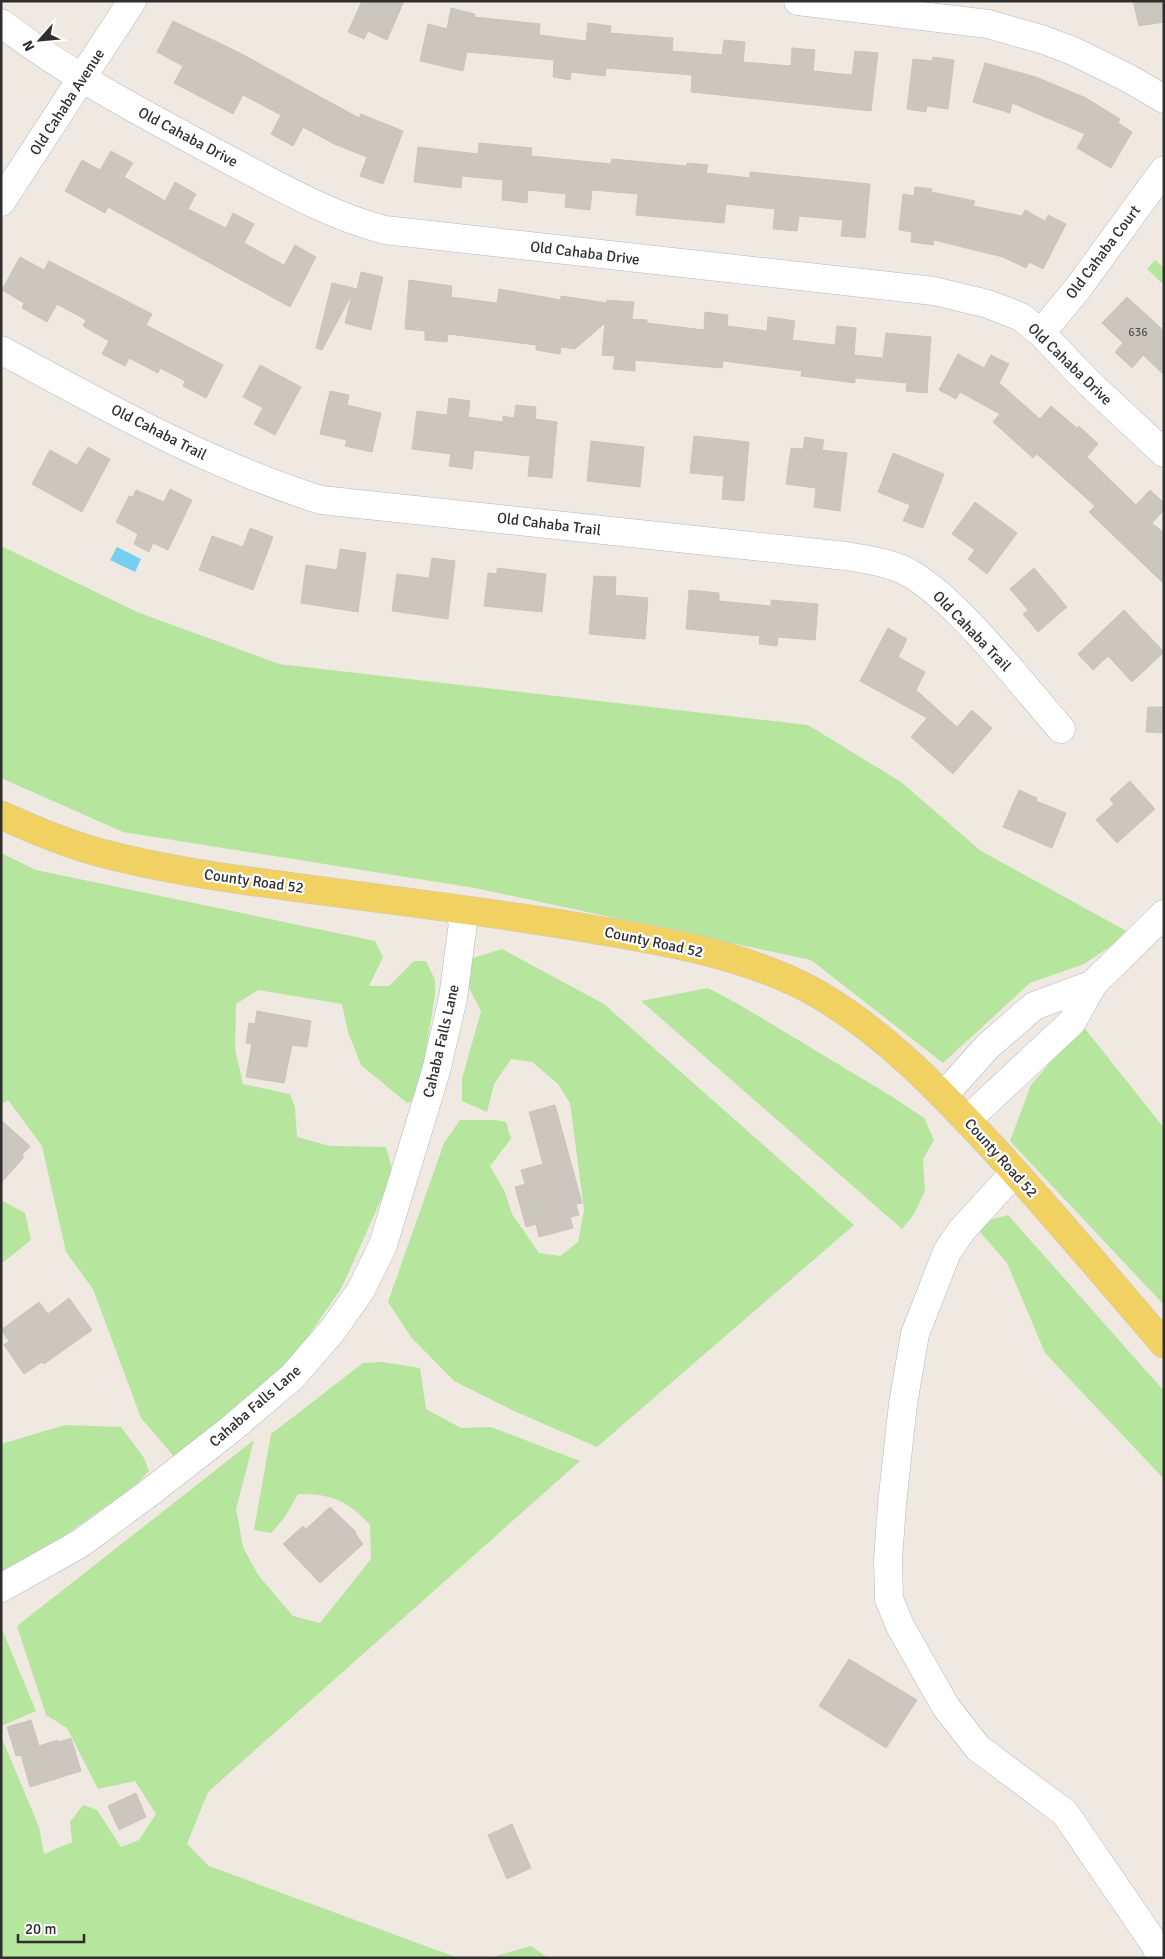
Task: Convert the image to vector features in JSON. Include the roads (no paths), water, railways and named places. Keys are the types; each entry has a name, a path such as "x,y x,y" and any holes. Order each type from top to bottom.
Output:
{"main road":[{"name":"County Road 52","path":"1,815 67,842 158,866 233,879 545,921 661,941 742,962 787,978 817,994 872,1030 944,1095 1015,1172 1164,1344"}],"street":[{"name":"Old Cahaba Avenue","path":"1,202 132,1"},
{"path":"798,1 988,24 1044,40 1073,52 1128,78 1164,99"},
{"name":"Old Cahaba Drive","path":"1,23 80,79 267,179 364,225 385,230 602,256 934,291 988,304 1020,317 1041,332 1089,383 1164,453"},
{"name":"Old Cahaba Court","path":"1041,332 1078,288 1164,170"},
{"name":"Old Cahaba Trail","path":"1,350 227,466 321,500 846,556 900,568 931,588 957,612 1061,729"},
{"name":"Cahaba Falls Lane","path":"1,1588 81,1543 231,1429 292,1377 332,1331 361,1290 383,1245 436,1071 453,998 463,923 458,910"},
{"path":"967,1120 1072,1022 1093,984 1164,914"},
{"path":"944,1095 988,1046 1034,1006 1093,984"},
{"path":"1015,1172 962,1230 947,1252 915,1334 903,1404 892,1504 888,1560 889,1600 900,1626 946,1707 978,1748 1065,1814 1156,1946 1160,1958"}],"water":[{"path":"117,547 141,559 135,572 110,560"}]}
